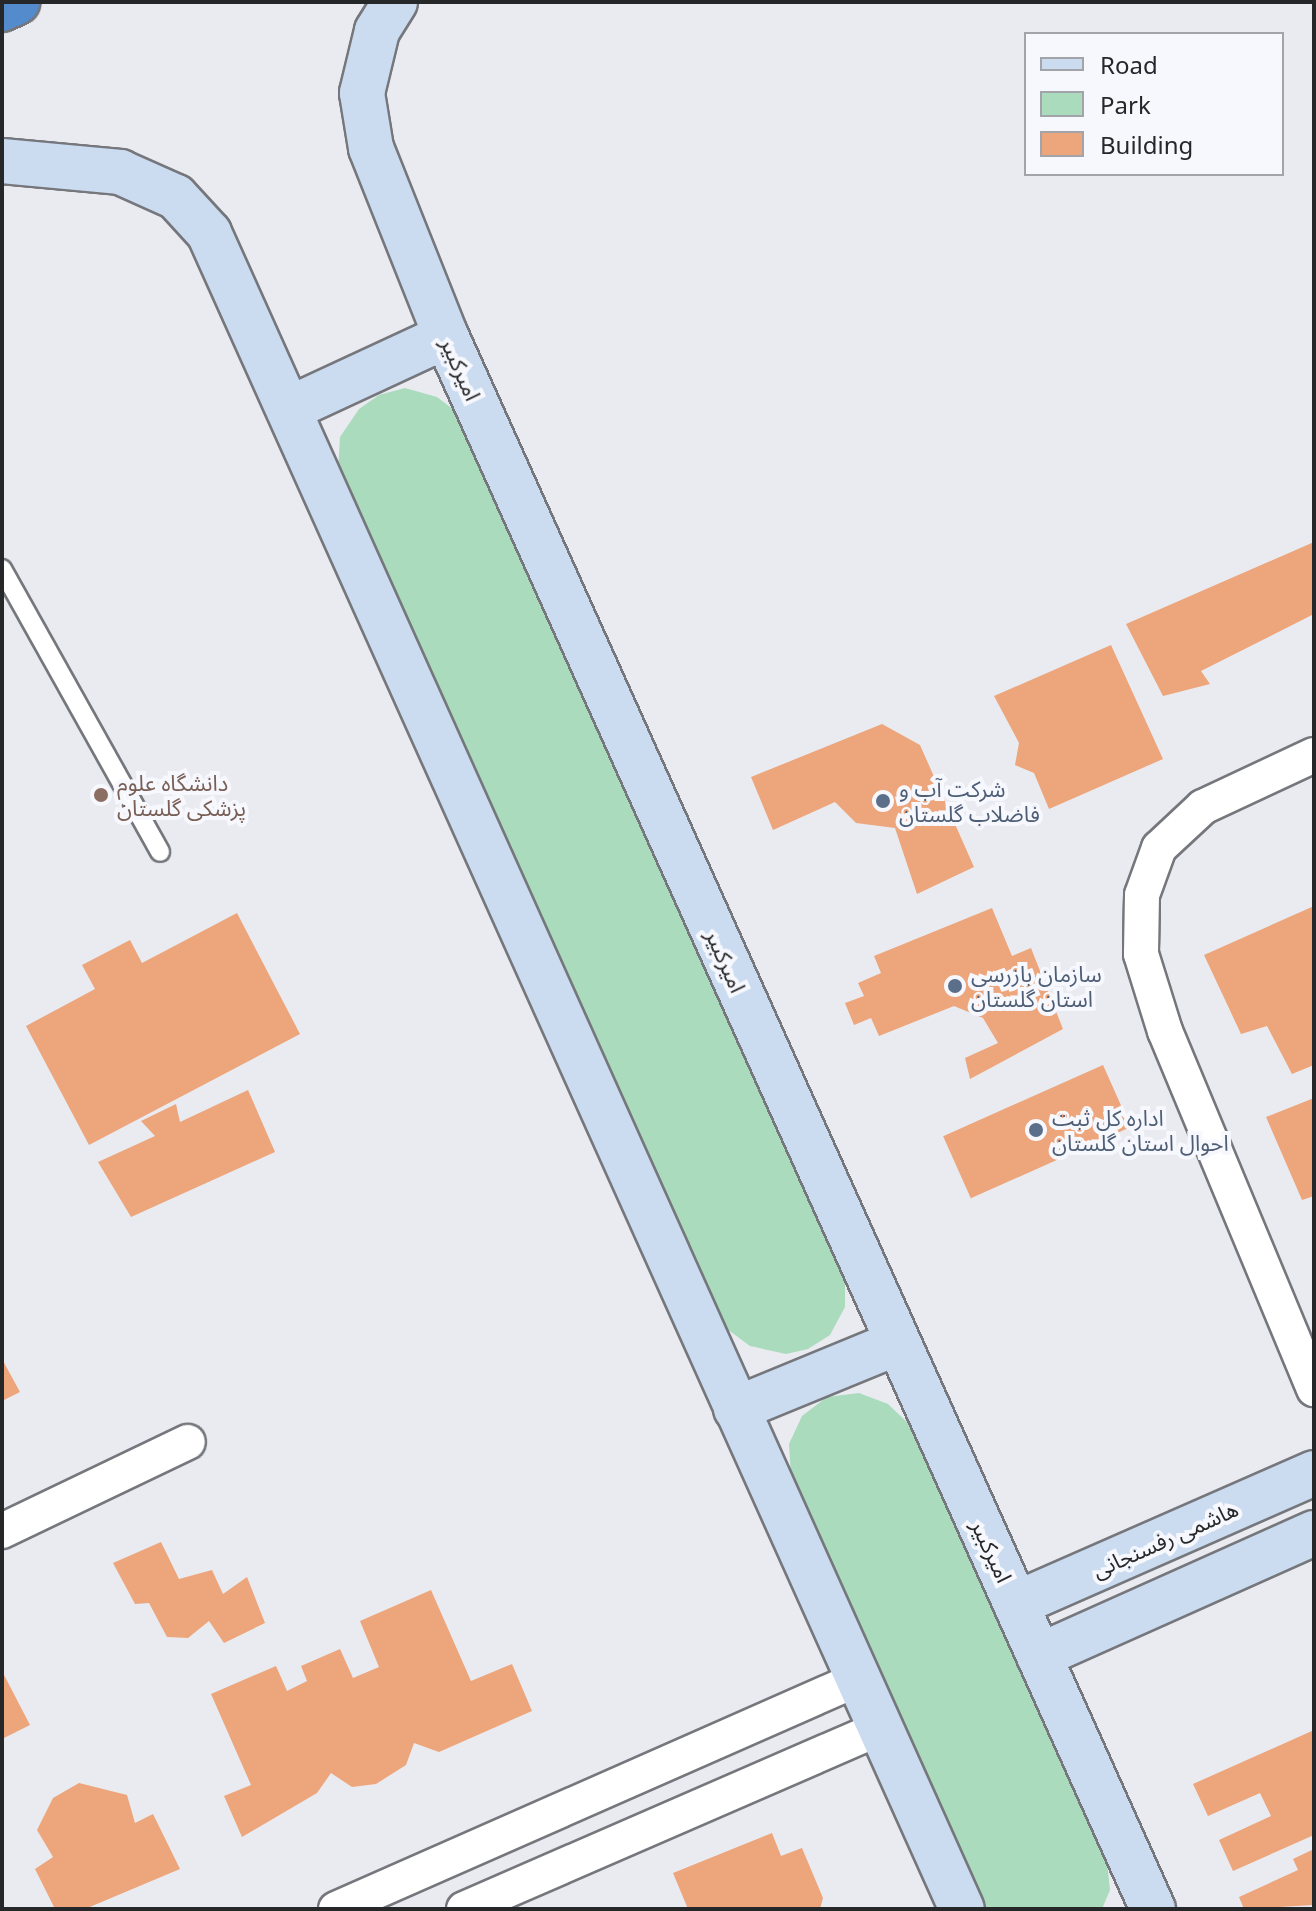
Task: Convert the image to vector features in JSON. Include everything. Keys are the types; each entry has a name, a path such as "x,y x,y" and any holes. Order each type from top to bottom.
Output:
{"highway":[{"path":"2,9 17,2"}],"main road":[{"name":"امیرکبیر","path":"395,2 377,31 362,93 371,148 446,336 1153,1909"},
{"path":"2,161 120,172 176,197 209,233 962,1909"},
{"path":"289,409 446,336"},
{"path":"736,1409 897,1343"},
{"name":"هاشمی رفسنجانی","path":"1016,1604 1314,1473"},
{"path":"1039,1656 1314,1533"}],"street":[{"path":"1314,755 1203,807 1159,848 1142,895 1141,954 1165,1031 1314,1389"},
{"path":"2,1531 188,1442"},
{"path":"336,1909 858,1679"},
{"path":"464,1909 880,1728"}],"lane":[{"path":"2,569 160,852"}],"green space":[{"path":"405,388 437,397 462,416 845,1269 845,1307 830,1335 808,1349 786,1354 750,1346 723,1326 338,471 340,437 359,409 379,395"},
{"path":"859,1393 888,1404 911,1426 1106,1853 1110,1890 1102,1909 978,1909 791,1476 789,1444 802,1416 827,1397"}],"building":[{"path":"1314,542 1314,614 1201,671 1210,684 1163,696 1126,624"},
{"path":"1111,645 1163,759 1049,809 1034,773 1015,765 1019,743 994,696"},
{"path":"882,724 920,745 974,867 917,894 895,828 856,823 835,802 773,830 751,777"},
{"path":"1314,906 1314,1065 1292,1074 1267,1026 1241,1034 1204,955"},
{"path":"992,908 1012,956 1031,948 1063,1029 970,1079 965,1058 998,1043 983,1018 954,1006 879,1036 871,1018 854,1025 845,1003 864,996 858,983 881,973 874,956"},
{"path":"237,913 300,1034 89,1145 26,1026 95,989 82,965 130,940 142,963"},
{"path":"1103,1065 1131,1127 971,1198 943,1136"},
{"path":"248,1090 275,1152 131,1217 98,1162 155,1136 141,1121 176,1104 180,1122"},
{"path":"1314,1098 1314,1196 1302,1200 1266,1117"},
{"path":"2,1359 20,1392 2,1401"},
{"path":"161,1542 179,1579 212,1570 223,1594 247,1577 265,1623 224,1643 209,1621 188,1638 167,1637 149,1603 135,1604 113,1563"},
{"path":"431,1590 471,1681 512,1664 532,1711 439,1752 414,1743 406,1765 376,1784 352,1787 331,1773 317,1793 242,1837 224,1796 251,1785 211,1694 276,1666 287,1691 307,1681 301,1666 340,1649 353,1678 379,1667 360,1621"},
{"path":"2,1671 30,1725 2,1739"},
{"path":"1314,1730 1314,1835 1233,1871 1219,1840 1271,1816 1260,1793 1208,1816 1193,1784"},
{"path":"79,1783 127,1795 135,1823 153,1814 180,1869 85,1909 55,1909 35,1869 53,1857 37,1830 53,1798"},
{"path":"772,1833 781,1856 802,1848 823,1898 820,1909 688,1909 673,1873"},
{"path":"1314,1849 1314,1905 1244,1909 1239,1897 1298,1870 1293,1859"}],"place":[{"name":"دانشگاه علوم پزشکی گلستان","path":"101,795"},
{"name":"شرکت آب و فاضلاب گلستان","path":"883,801"},
{"name":"سازمان بازرسی استان گلستان","path":"955,986"},
{"name":"اداره کل ثبت احوال استان گلستان","path":"1036,1130"}]}
